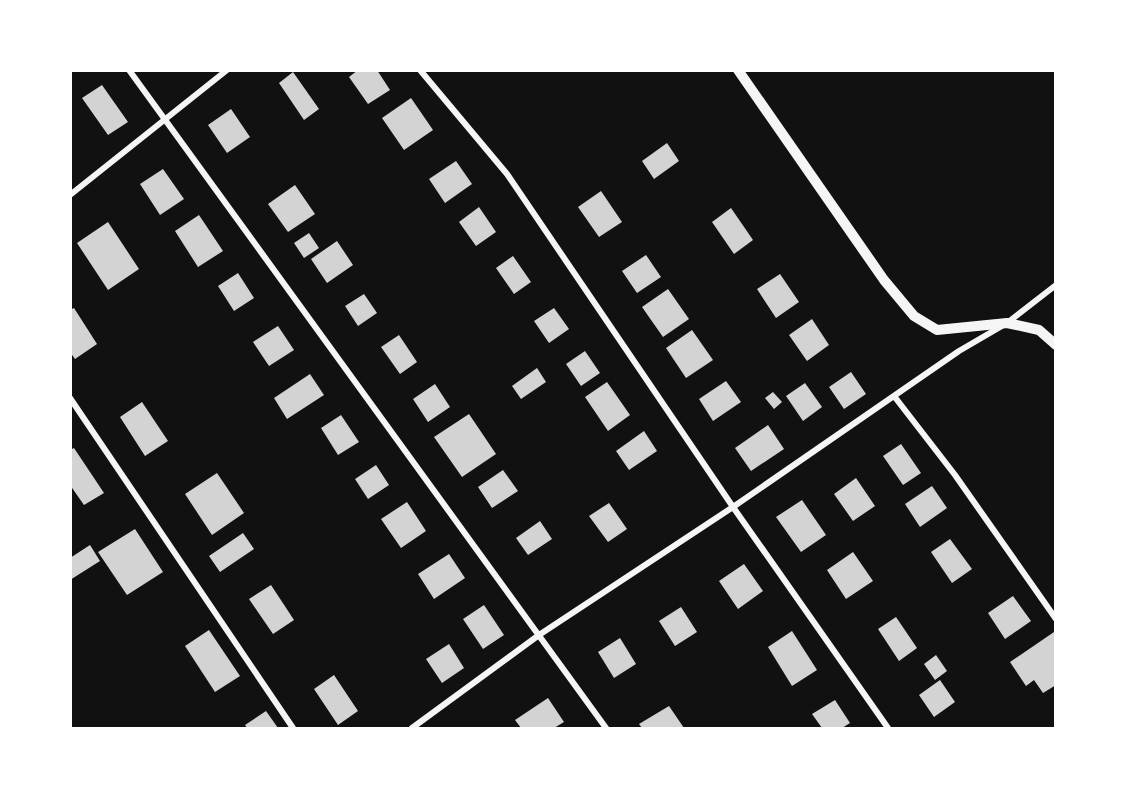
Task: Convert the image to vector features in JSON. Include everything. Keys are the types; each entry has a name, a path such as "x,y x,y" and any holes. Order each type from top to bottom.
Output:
{"street":[{"path":"129,70 606,729"},
{"path":"70,195 167,121 227,70"},
{"path":"420,70 507,174 733,507 888,729"},
{"path":"738,70 884,280 914,316 937,330 1007,323 1039,330 1056,345"},
{"path":"412,729 539,635 733,507 959,351 1007,323 1056,285"},
{"path":"894,396 955,475 1056,619"},
{"path":"70,398 293,729"}],"building":[{"path":"358,70 377,70 390,90 368,104 349,77"},
{"path":"293,72 319,109 304,120 279,83"},
{"path":"102,85 128,122 108,135 82,98"},
{"path":"411,98 433,130 404,150 382,118"},
{"path":"231,109 250,137 227,153 208,125"},
{"path":"667,143 679,161 654,179 642,161"},
{"path":"456,161 472,184 445,203 429,179"},
{"path":"163,169 184,199 160,215 140,184"},
{"path":"295,185 315,214 288,232 268,204"},
{"path":"601,191 622,222 599,237 578,207"},
{"path":"479,207 496,232 476,246 459,222"},
{"path":"731,208 753,240 734,254 712,222"},
{"path":"199,215 223,251 198,267 175,231"},
{"path":"108,222 139,269 108,290 77,243"},
{"path":"309,233 319,248 304,258 294,243"},
{"path":"337,241 353,265 327,283 311,259"},
{"path":"646,255 661,277 637,293 622,271"},
{"path":"513,256 531,282 514,294 496,268"},
{"path":"238,273 254,298 234,311 218,286"},
{"path":"780,274 799,302 776,318 757,289"},
{"path":"668,289 689,319 663,337 642,307"},
{"path":"364,294 377,313 358,326 345,306"},
{"path":"74,308 97,344 75,359 70,352 70,310"},
{"path":"554,308 569,329 549,343 534,321"},
{"path":"812,319 829,345 807,361 789,335"},
{"path":"278,326 294,350 269,366 253,342"},
{"path":"692,330 713,360 686,378 666,348"},
{"path":"399,335 417,362 400,374 381,347"},
{"path":"585,351 600,373 581,386 566,364"},
{"path":"537,368 546,382 521,399 512,386"},
{"path":"851,372 866,394 844,409 829,387"},
{"path":"310,374 324,395 287,419 274,398"},
{"path":"726,381 741,402 713,421 699,399"},
{"path":"607,382 630,415 608,431 585,397"},
{"path":"805,383 822,407 803,421 786,396"},
{"path":"435,384 450,407 428,422 413,399"},
{"path":"773,392 782,402 774,409 765,398"},
{"path":"142,402 168,441 145,456 120,417"},
{"path":"469,414 496,454 462,477 434,437"},
{"path":"341,415 359,442 338,455 321,428"},
{"path":"768,425 784,449 751,471 735,448"},
{"path":"644,431 657,451 629,470 616,451"},
{"path":"901,444 921,473 903,485 883,456"},
{"path":"74,448 104,493 84,505 70,485 70,450"},
{"path":"376,465 389,485 368,499 355,479"},
{"path":"503,470 518,491 492,508 478,487"},
{"path":"217,473 244,513 212,535 185,494"},
{"path":"856,478 875,506 853,521 834,494"},
{"path":"932,486 947,508 920,527 905,504"},
{"path":"802,500 826,535 801,552 776,517"},
{"path":"407,502 426,531 401,548 381,519"},
{"path":"609,503 627,529 608,542 589,516"},
{"path":"540,521 552,539 528,555 516,538"},
{"path":"135,529 163,572 127,595 98,552"},
{"path":"243,533 254,549 220,572 209,556"},
{"path":"950,539 972,569 952,583 931,552"},
{"path":"90,545 100,561 70,580 70,558"},
{"path":"853,552 873,581 846,599 827,570"},
{"path":"449,554 465,578 434,599 418,574"},
{"path":"744,564 763,591 738,609 719,581"},
{"path":"271,585 294,620 273,634 249,599"},
{"path":"1013,596 1031,621 1005,639 988,613"},
{"path":"484,605 504,635 483,649 463,619"},
{"path":"681,607 697,632 675,646 659,621"},
{"path":"896,617 917,648 899,661 878,629"},
{"path":"209,630 240,676 215,692 185,646"},
{"path":"792,631 817,670 792,686 768,647"},
{"path":"1054,632 1056,685 1043,693 1034,680 1026,686 1010,662"},
{"path":"620,638 636,664 614,678 598,652"},
{"path":"449,644 464,668 442,683 426,659"},
{"path":"936,655 947,671 935,680 924,664"},
{"path":"334,675 358,711 338,725 314,689"},
{"path":"940,680 955,702 934,717 919,695"},
{"path":"548,698 564,722 554,728 521,728 515,720"},
{"path":"835,700 850,723 842,728 822,728 812,714"},
{"path":"669,706 684,728 642,728 639,724"},
{"path":"266,711 278,728 247,728 245,725"}]}
